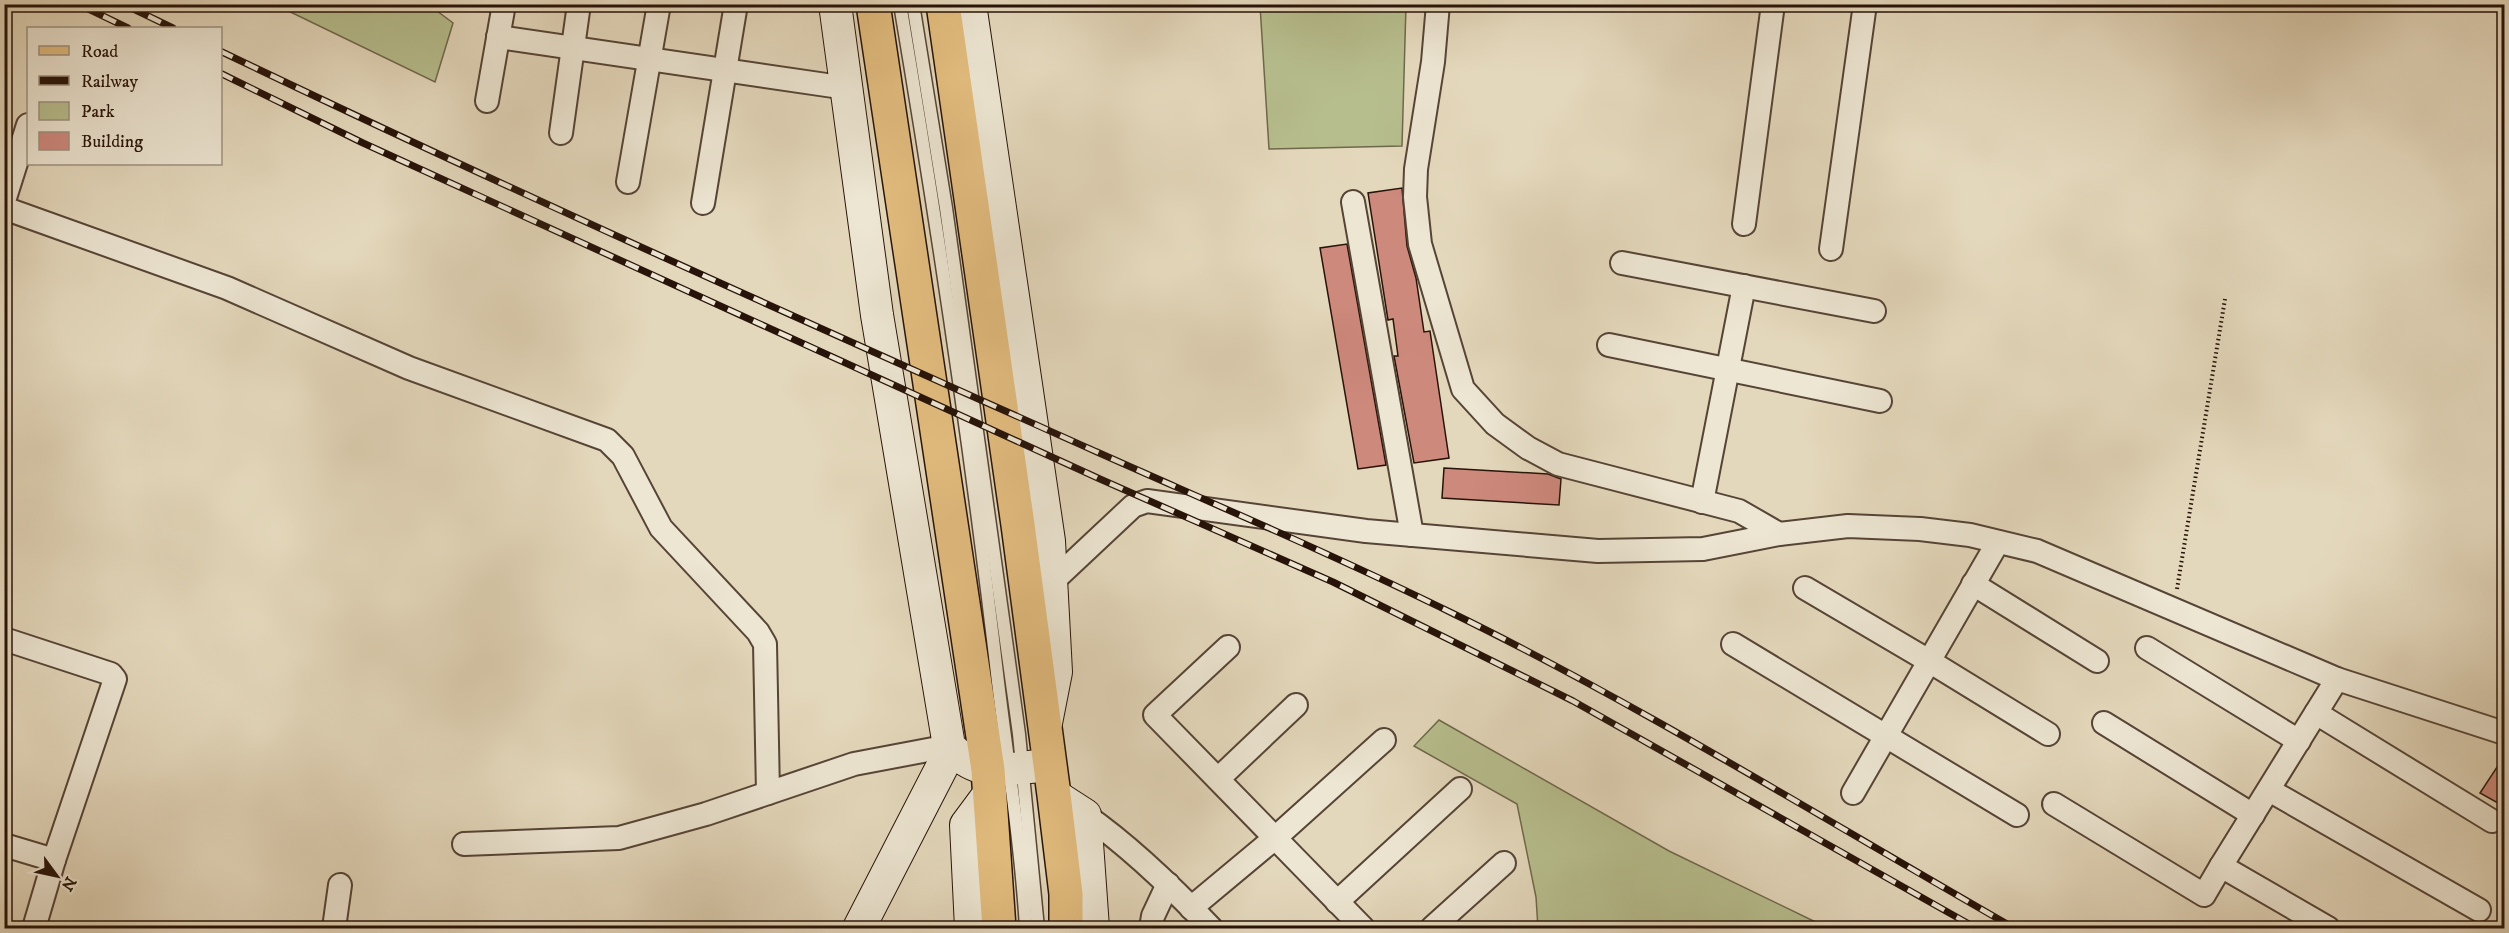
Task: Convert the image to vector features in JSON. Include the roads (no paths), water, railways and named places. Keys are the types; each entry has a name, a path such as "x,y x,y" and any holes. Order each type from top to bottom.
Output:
{"main road":[{"path":"873,4 1018,776 1065,894 1066,928"},
{"path":"943,4 1018,525 1044,730 1018,776 999,928"}],"street":[{"path":"488,101 504,4"},
{"path":"561,133 579,4"},
{"path":"628,182 658,4"},
{"path":"703,203 736,4"},
{"path":"835,4 878,315 949,746 945,761 859,928"},
{"path":"970,4 1049,541 1056,672 1044,730"},
{"path":"1438,4 1433,62 1416,169 1415,196 1420,244 1463,389 1495,424 1528,448 1558,464 1746,514 1779,534"},
{"path":"1744,224 1773,4"},
{"path":"1831,249 1865,4"},
{"path":"498,37 847,88"},
{"path":"4,201 27,128"},
{"path":"1353,202 1412,535"},
{"path":"4,208 227,288 409,368 607,440 623,456 662,528 758,632 765,644 768,793"},
{"path":"1622,263 1874,311"},
{"path":"1702,502 1744,285"},
{"path":"1609,345 1880,401"},
{"path":"1052,582 1133,506 1148,501 1313,525 1555,548 1643,551 1703,549 1779,534 1848,526 1876,526 1970,535 2037,551 2337,679 2505,733"},
{"path":"1853,793 1998,542"},
{"path":"1973,584 2097,661"},
{"path":"1805,588 2048,734"},
{"path":"4,639 111,674 115,679 54,860 34,928"},
{"path":"1732,644 1887,735 2017,816"},
{"path":"1228,647 1155,715 1363,928"},
{"path":"2147,648 2299,741"},
{"path":"2055,804 2204,895 2337,679"},
{"path":"1218,779 1296,705"},
{"path":"2316,713 2492,821"},
{"path":"2104,723 2253,815"},
{"path":"1191,908 1275,838 1384,740"},
{"path":"949,746 959,757 971,764 1018,776 1085,815 1116,837 1168,884 1211,928"},
{"path":"464,844 619,838 706,814 854,764 949,746"},
{"path":"971,928 966,825 1018,776"},
{"path":"1337,903 1460,789"},
{"path":"2269,790 2480,910"},
{"path":"1085,815 1093,928"},
{"path":"4,845 54,860"},
{"path":"1432,928 1504,863"},
{"path":"2221,866 2328,928"},
{"path":"1151,928 1153,916 1168,884"},
{"path":"334,928 340,885"}],"lane":[{"path":"900,4 935,211 988,597 1018,776 1026,928"},
{"path":"913,4 946,208 1038,928"}],"railway":[{"path":"78,4 126,27"},
{"path":"123,4 171,27"},
{"path":"222,52 657,254 1321,551 1454,614 1526,650 1667,727 2014,928"},
{"path":"222,74 363,143 1100,479 1333,582 1573,701 1976,928"}]}
